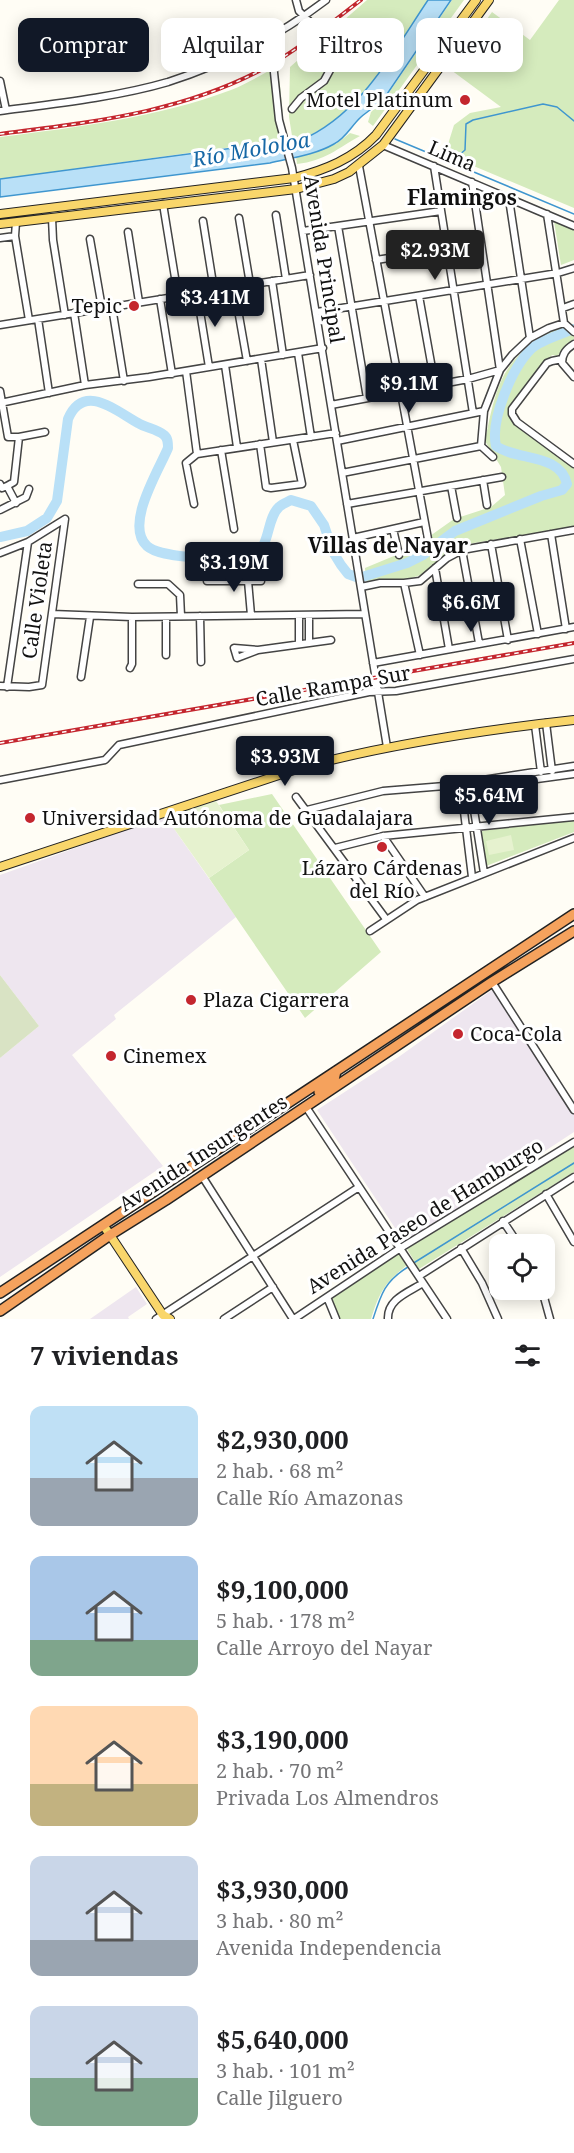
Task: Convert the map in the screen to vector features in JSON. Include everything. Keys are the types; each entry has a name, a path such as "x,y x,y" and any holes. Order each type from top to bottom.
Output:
{"highway":[{"name":"Avenida Insurgentes","path":"0,1293 574,914"},
{"name":"Avenida Insurgentes","path":"0,1311 110,1235 363,1070 492,982 574,931"},
{"path":"420,1015 427,1026"},
{"path":"355,1059 363,1070"},
{"path":"306,1107 308,1101 334,1080 336,1071"},
{"path":"235,1138 243,1149"},
{"path":"185,1187 187,1180 231,1150 235,1138"}],"main road":[{"path":"0,214 294,178 331,167 357,152 378,132 476,0"},
{"path":"0,224 296,189 334,179 359,166 388,139 488,0"},
{"path":"0,867 303,767 387,747 574,720"},
{"path":"104,1226 163,1318"}],"street":[{"path":"292,109 301,98 324,81 330,70 326,42 299,11 296,0"},
{"path":"313,0 323,2"},
{"path":"285,28 323,2"},
{"path":"0,81 3,111 134,90 168,81 190,72"},
{"name":"Avenida Principal","path":"274,72 282,131 292,166 323,348 387,747"},
{"name":"Lima","path":"388,139 434,166 574,226"},
{"path":"359,166 428,539"},
{"path":"434,166 473,413"},
{"path":"472,182 500,370"},
{"path":"509,199 530,338"},
{"path":"164,204 178,296"},
{"path":"303,231 441,211"},
{"path":"547,214 564,323 574,332"},
{"path":"276,215 286,279"},
{"path":"52,218 64,315"},
{"path":"239,218 250,284"},
{"path":"203,221 214,290"},
{"path":"16,222 15,236 29,320"},
{"path":"338,226 367,398"},
{"path":"128,232 139,302"},
{"path":"0,238 15,236"},
{"path":"90,239 102,308"},
{"path":"376,260 447,249"},
{"path":"316,312 488,285 558,273 574,268"},
{"path":"0,325 310,275"},
{"path":"272,281 283,355"},
{"path":"234,287 247,361"},
{"path":"197,293 209,368"},
{"path":"419,296 435,385"},
{"path":"160,299 172,374"},
{"path":"563,308 574,304"},
{"path":"112,307 124,381"},
{"path":"74,313 85,385"},
{"path":"38,319 49,393"},
{"path":"481,446 484,411 500,370 530,338 564,323"},
{"path":"574,344 567,348 562,359 562,363 574,377"},
{"path":"1,403 85,385 172,374 323,348"},
{"path":"298,352 311,437"},
{"path":"261,359 273,442"},
{"path":"562,359 547,363 512,409 512,414 517,422 573,461"},
{"path":"225,365 237,447"},
{"path":"331,405 468,379 500,370"},
{"path":"186,371 197,454"},
{"path":"0,391 8,437 45,432"},
{"path":"194,504 186,463 197,454 311,437 337,437 406,427 484,411"},
{"path":"16,503 3,485 14,482 19,437"},
{"path":"260,444 266,487 271,488 302,484 293,440"},
{"path":"481,446 493,457"},
{"path":"342,473 481,446"},
{"path":"221,450 234,529"},
{"path":"347,504 502,477"},
{"path":"483,480 487,505"},
{"path":"451,486 457,518"},
{"path":"0,510 26,497 29,489"},
{"name":"Calle Violeta","path":"3,686 42,685 65,519 28,542"},
{"path":"353,538 424,522"},
{"path":"393,529 399,555"},
{"path":"420,580 462,550 574,530"},
{"path":"373,663 570,628 551,534"},
{"path":"520,539 538,634"},
{"path":"0,553 28,542"},
{"path":"3,686 28,542"},
{"path":"491,544 508,640"},
{"path":"462,550 479,644"},
{"path":"435,568 449,649"},
{"path":"361,585 420,580 437,581"},
{"path":"207,581 261,581"},
{"path":"248,581 251,615"},
{"path":"404,583 420,655"},
{"path":"138,584 168,584 180,595 181,616"},
{"path":"52,614 90,617 365,614"},
{"path":"299,615 299,644"},
{"path":"309,615 309,643"},
{"path":"166,616 166,655"},
{"path":"200,616 201,662"},
{"path":"81,677 90,617"},
{"path":"130,669 132,664 132,617"},
{"path":"258,650 331,640"},
{"name":"Calle Rampa Sur","path":"0,780 105,760 119,745 358,695 574,659"},
{"path":"546,723 553,778"},
{"path":"535,725 543,779"},
{"path":"470,785 541,770 574,766"},
{"path":"307,810 382,791 543,779 574,774"},
{"path":"470,785 484,873"},
{"path":"460,786 472,877"},
{"path":"296,797 386,919"},
{"path":"335,848 383,836 574,817"},
{"path":"383,836 425,897"},
{"path":"370,931 425,897 574,838"},
{"path":"492,982 574,1110"},
{"path":"306,1107 447,1319"},
{"name":"Avenida Paseo de Hamburgo","path":"294,1319 399,1249 574,1142"},
{"path":"202,1176 294,1319"},
{"path":"416,1273 461,1248 574,1177"},
{"path":"163,1318 253,1255 359,1187"},
{"path":"546,1194 574,1242"},
{"path":"503,1221 512,1234"},
{"path":"461,1248 482,1283 498,1319"},
{"path":"388,1319 388,1309 394,1301 423,1283"},
{"path":"224,1319 273,1287"},
{"path":"327,1297 336,1319"},
{"path":"544,1300 549,1319"}],"shaded area":[{"path":"165,816 236,917 114,1015 116,1019 72,1055 163,1166 0,1277 0,1058 39,1026 0,975 0,875"},
{"path":"492,990 574,1115 574,1132 405,1243 317,1110 400,1056"},
{"path":"136,1287 147,1304 128,1317 129,1319 90,1319"}],"green space":[{"path":"367,0 428,0 404,37 404,18 346,18"},
{"path":"452,0 464,0 451,18 440,18"},
{"path":"559,0 574,0 574,208 445,154 454,125 470,113 501,107 454,72 523,72 523,35 530,40"},
{"path":"492,12 500,18 488,18"},
{"path":"416,53 416,66 373,126 368,122 371,112 384,100"},
{"path":"297,61 297,72 380,72 349,107 333,121 293,142 289,117 290,67"},
{"path":"267,72 277,72 285,142 262,143 0,179 0,137 146,115 203,100"},
{"path":"350,133 360,136 323,157 297,164 296,157 336,144"},
{"path":"554,221 574,229 574,260 561,265"},
{"path":"563,324 574,334 574,339 557,356 552,355 510,407 508,415 574,468 574,527 461,545 421,575 408,579 366,581 365,568 413,548 454,519 491,507 505,495 501,467 485,441 494,400 507,370 516,358 543,336"},
{"path":"272,794 381,952 305,1018 209,878 249,850 219,805"},
{"path":"216,801 249,850 209,878 165,816"},
{"path":"574,820 574,832 486,866 480,831"},
{"path":"511,835 514,850 489,855 486,841"},
{"path":"0,975 39,1026 0,1058"},
{"path":"574,1146 574,1172 419,1269 407,1249"},
{"path":"399,1252 407,1265 384,1289 371,1319 339,1319 332,1297"}],"water":[{"path":"428,0 451,0 439,18 416,18"},
{"path":"416,18 416,51 404,69 404,37"},
{"name":"Río Mololoa","path":"380,72 402,72 383,100 361,117 342,139 327,148 303,156 270,163 0,197 0,179 299,141 321,130 340,116"}],"waterway":[{"path":"445,159 458,156 465,150 466,124 473,120 543,104 557,107 574,121"},
{"path":"395,139 574,214"},
{"path":"0,537 27,531 47,518 57,501 68,419 75,408 83,402 91,401 110,407 141,425 161,433 167,439 168,448 151,483 139,525 141,537 151,549 170,555 218,561 248,558 259,551 263,545 275,512 291,500 311,506 324,525 333,552 348,574 359,578 407,563 423,555 455,531 541,496 562,490 567,484 563,474 547,462 505,451 496,446 495,435 499,409 504,395 524,358 539,343 573,329"},
{"path":"412,1264 574,1163"},
{"path":"373,1319 389,1283 408,1267"}],"railway":[{"path":"0,134 105,119 174,104 207,94 284,57 361,0"},
{"path":"0,743 574,643"}],"place":[{"name":"Motel Platinum","path":"465,100"},
{"name":"Tepic","path":"134,306"},
{"name":"Universidad Autónoma de Guadalajara","path":"30,818"},
{"name":"Lázaro Cárdenas del Río","path":"382,847"},
{"name":"Plaza Cigarrera","path":"191,1000"},
{"name":"Coca-Cola","path":"458,1034"},
{"name":"Cinemex","path":"111,1056"}],"district":[{"name":"Flamingos","path":"462,198"},
{"name":"Villas de Nayar","path":"388,546"}]}
